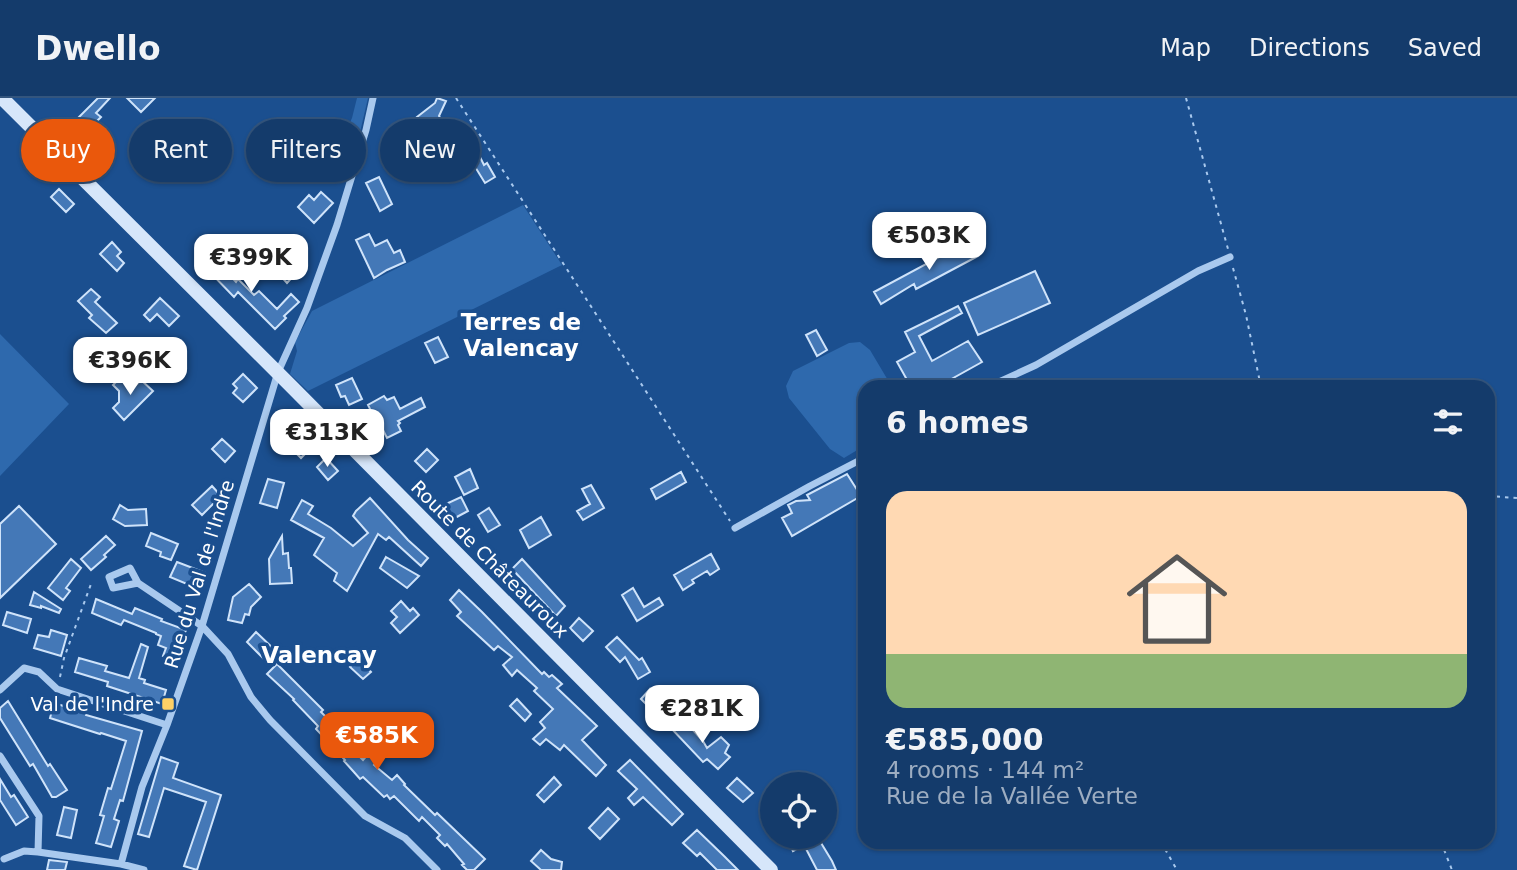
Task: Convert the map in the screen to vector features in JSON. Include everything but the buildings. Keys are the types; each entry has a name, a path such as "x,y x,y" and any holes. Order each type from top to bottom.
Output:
{"street":[{"name":"Route de Châteauroux","path":"2,98 278,372 771,870"},
{"name":"Rue du Val de l'Indre","path":"121,864 142,787 202,626 278,372 307,308 337,225 373,98"},
{"path":"1003,380 1036,365 1198,271 1230,257"},
{"path":"735,528 858,461"},
{"path":"138,583 202,626 228,654 251,696 270,720 365,816 405,838 437,870"},
{"path":"0,690 24,668 39,672 57,689 167,725"},
{"path":"0,756 39,816 38,852"},
{"path":"4,859 24,851 38,852 144,870"}],"path":[{"path":"456,98 735,528"},
{"path":"1186,98 1246,315 1260,380"},
{"path":"1495,496 1517,498"},
{"path":"57,689 64,657 91,583"},
{"path":"1165,849 1177,870"},
{"path":"1444,849 1452,870"}],"shaded area":[{"path":"357,98 368,98 363,119 352,118"},
{"path":"523,205 562,265 308,391 290,374 297,351 295,342 312,311"},
{"path":"0,334 69,404 0,476"},
{"path":"860,342 870,350 888,380 858,380 858,450 844,458 830,449 789,398 786,386 793,371 849,343"}],"place":[{"name":"Val de l'Indre","path":"168,704"}],"district":[{"name":"Terres de Valencay","path":"521,335"},
{"name":"Valencay","path":"319,655"}]}
